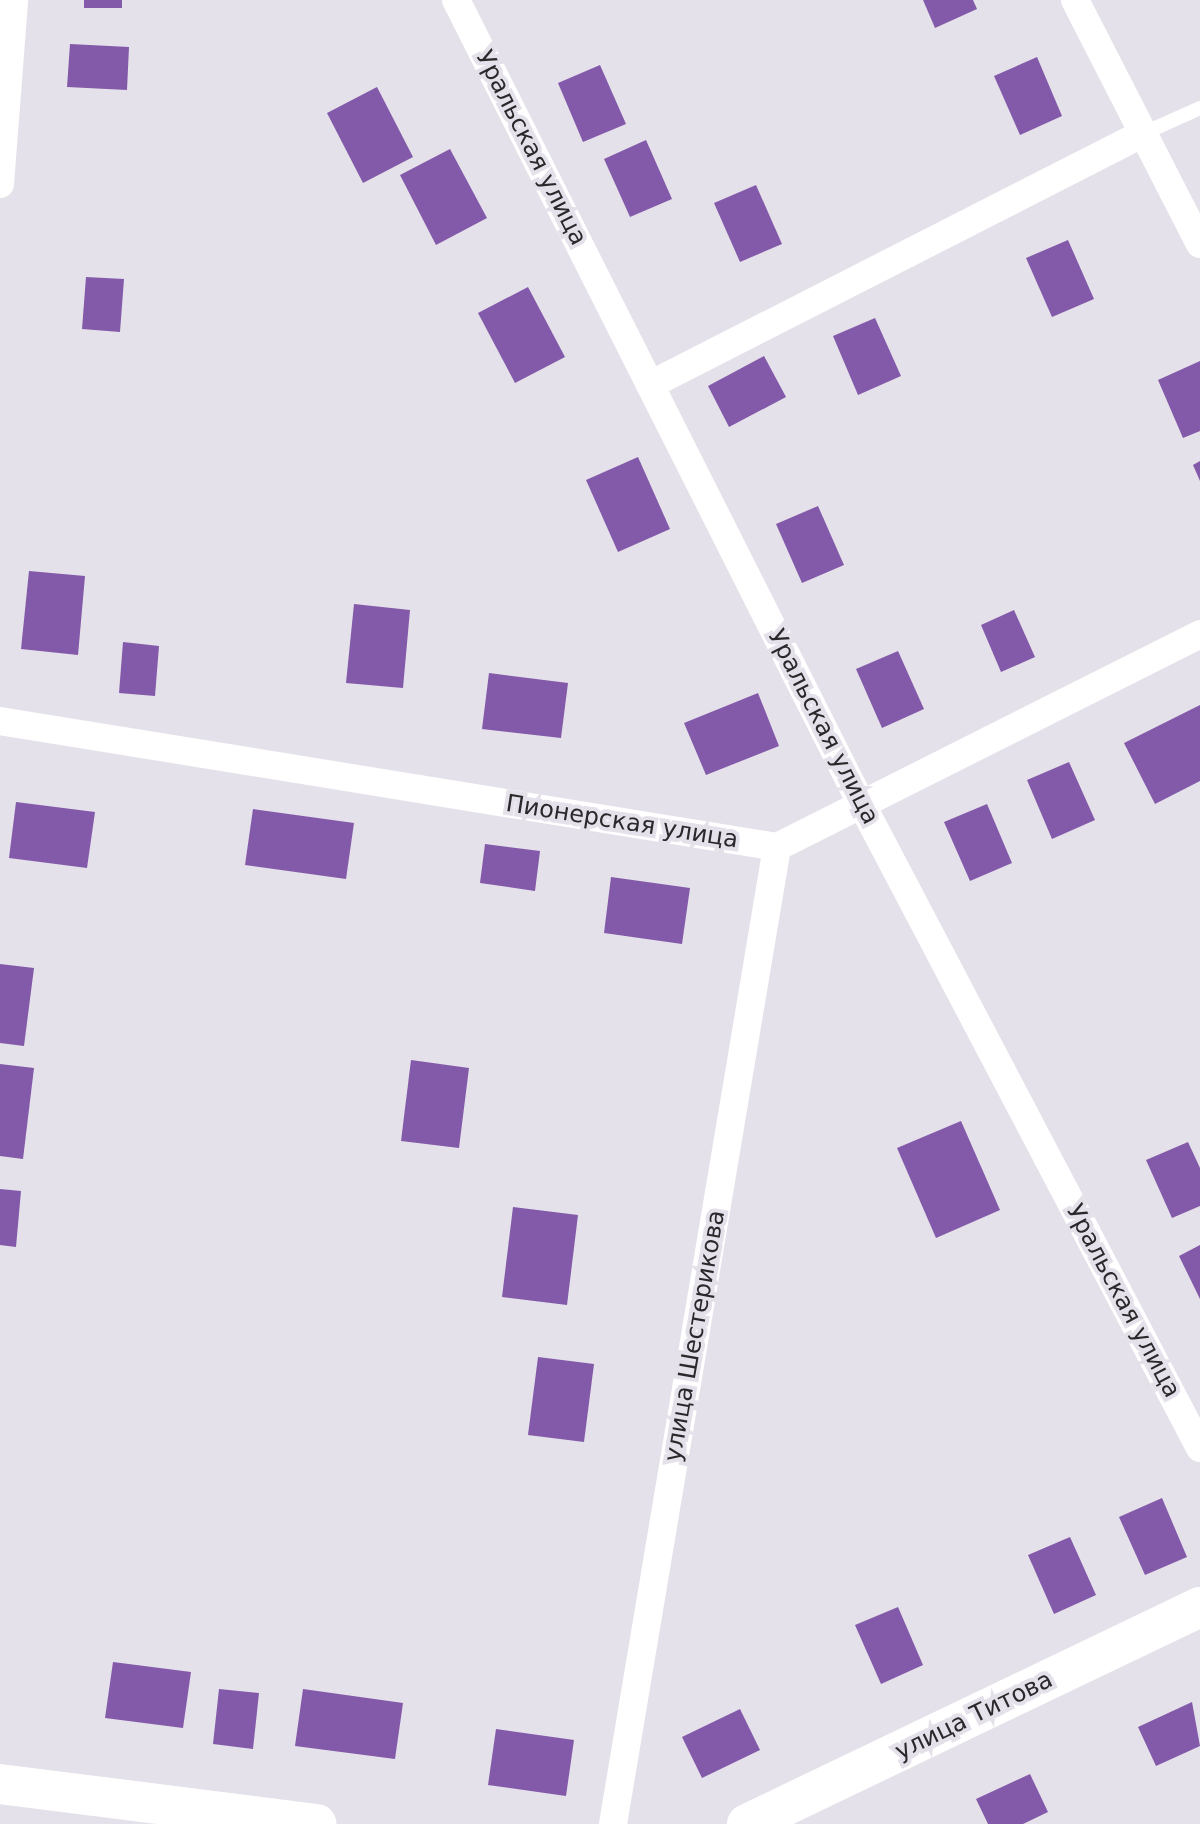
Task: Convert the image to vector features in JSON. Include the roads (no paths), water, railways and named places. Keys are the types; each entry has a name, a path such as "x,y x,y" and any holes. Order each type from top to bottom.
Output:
{"street":[{"path":"0,184 14,0"},
{"name":"Уральская улица","path":"456,0 860,801 1200,1448"},
{"path":"1075,0 1200,244"},
{"path":"650,385 1142,134"},
{"path":"777,847 860,801 1200,634"},
{"name":"Пионерская улица","path":"0,721 777,847"},
{"name":"улица Шестерикова","path":"613,1824 777,847"},
{"name":"улица Титова","path":"747,1824 1200,1607"},
{"path":"0,1784 316,1824"}],"lane":[{"path":"1142,134 1200,108"}]}
